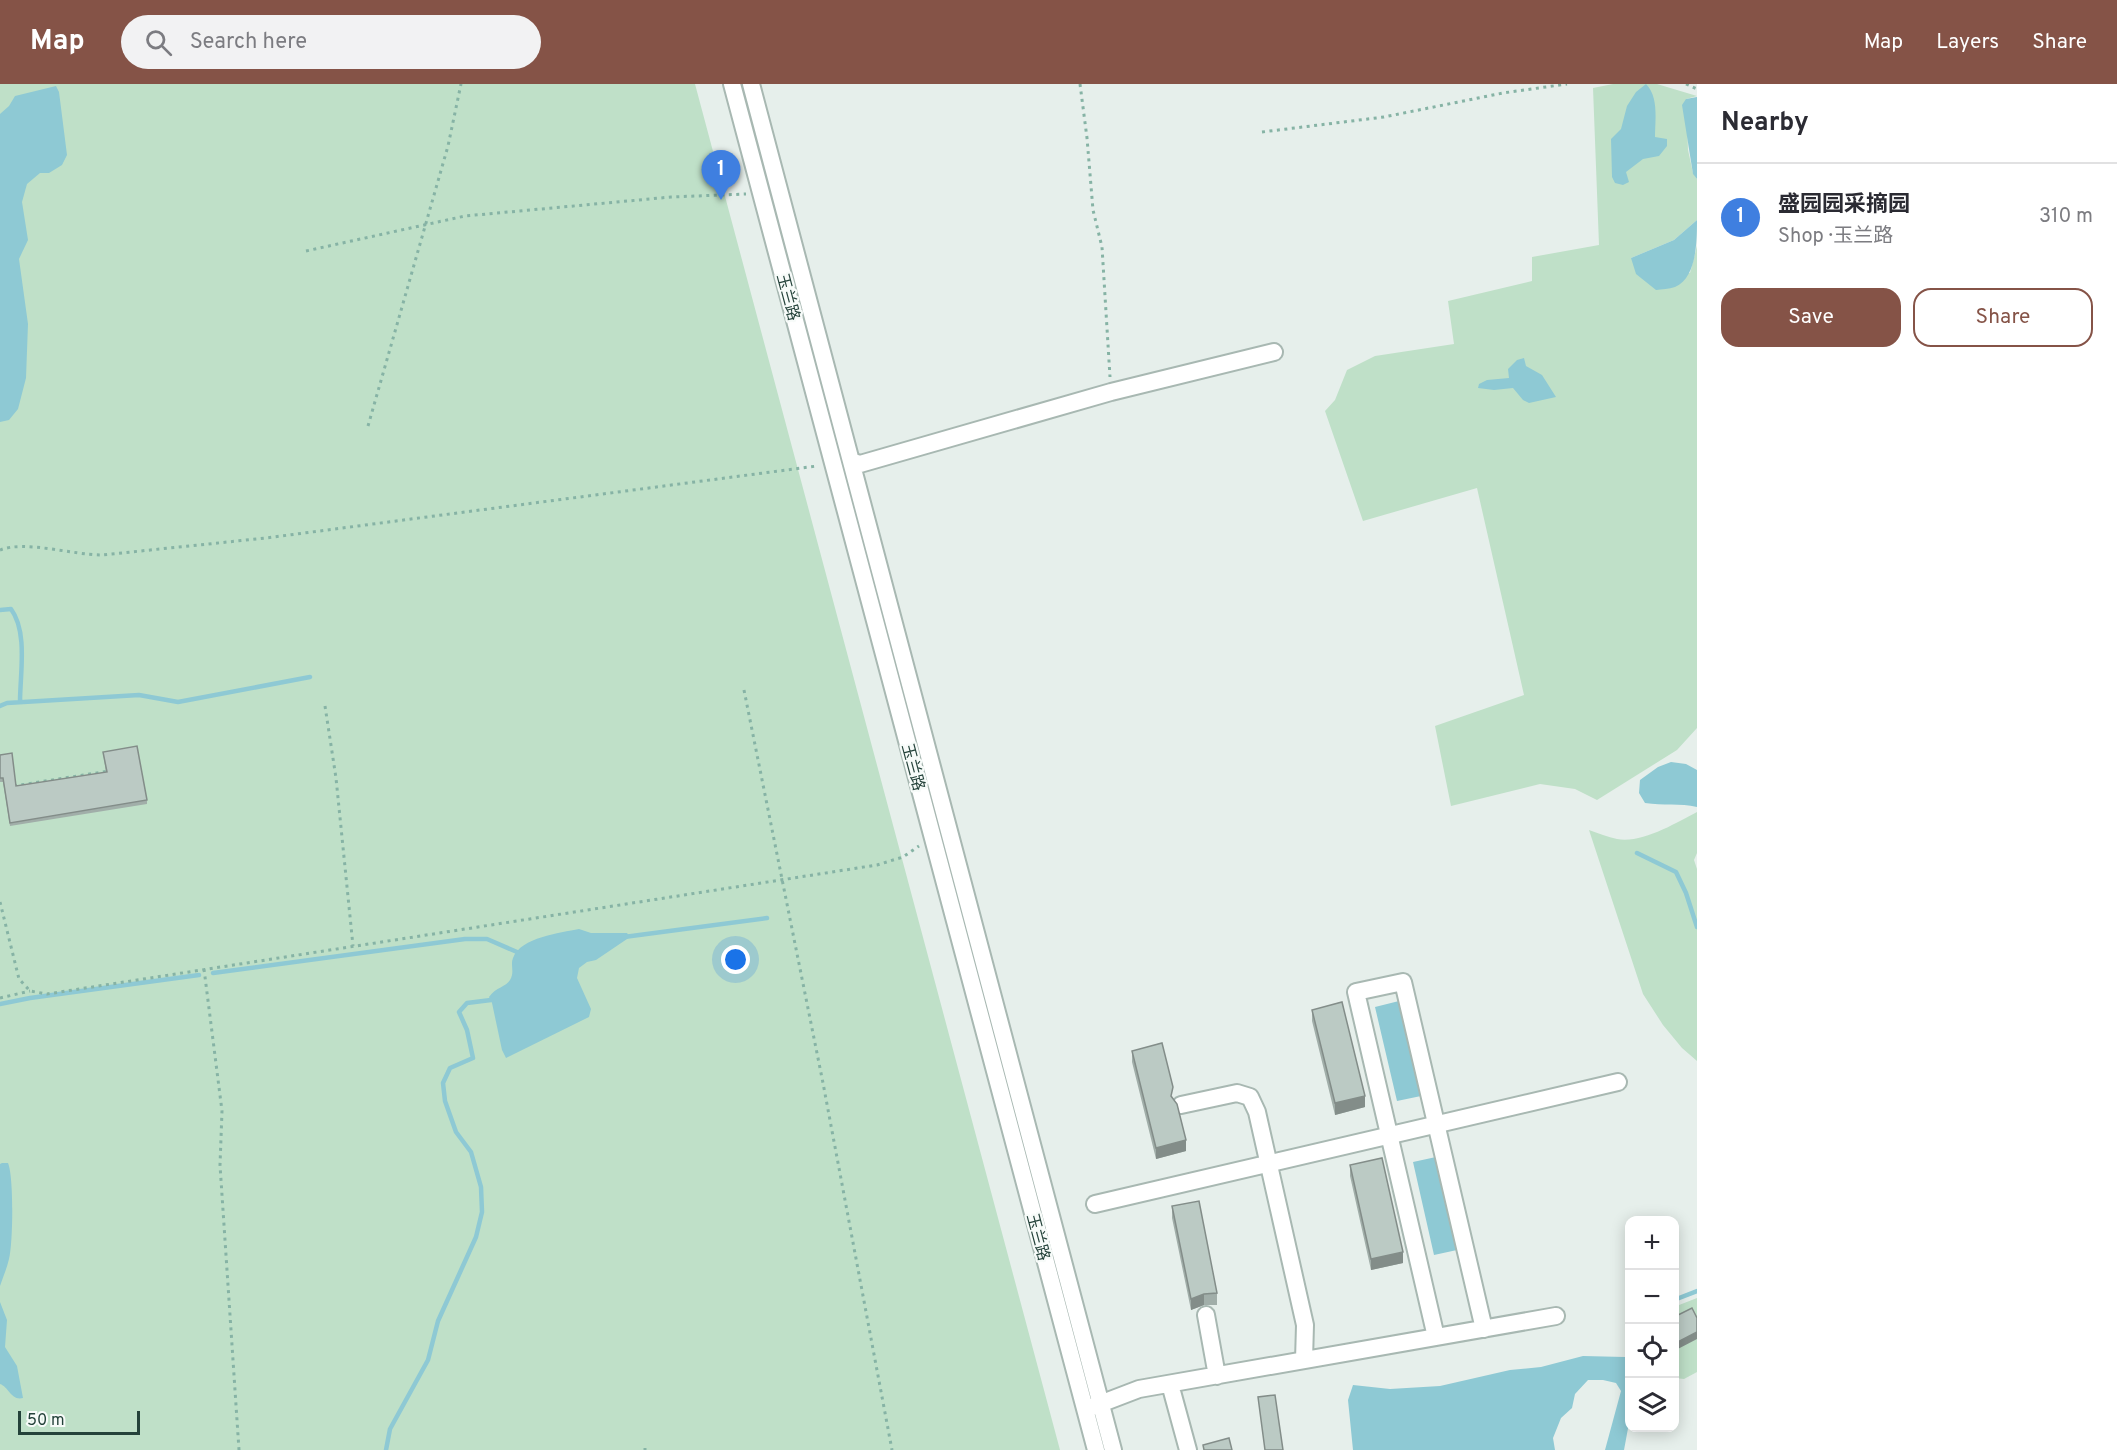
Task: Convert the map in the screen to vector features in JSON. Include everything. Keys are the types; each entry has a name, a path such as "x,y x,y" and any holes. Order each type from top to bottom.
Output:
{"street":[{"name":"玉兰路","path":"732,84 933,837 1093,1407 1113,1450"},
{"name":"玉兰路","path":"751,84 851,461 1093,1407 1096,1450"},
{"path":"851,461 860,464 1111,392 1274,352"},
{"path":"1436,1337 1356,992 1403,982 1484,1329"},
{"path":"1095,1204 1618,1082"},
{"path":"1181,1105 1238,1093 1250,1097 1257,1112 1305,1325 1304,1360"},
{"path":"1206,1315 1217,1376"},
{"path":"1093,1407 1139,1389 1557,1316"},
{"path":"1170,1384 1188,1450"}],"path":[{"path":"368,426 448,146 461,84"},
{"path":"1080,84 1093,210 1102,247 1111,392"},
{"path":"1262,132 1384,117 1503,93 1567,84"},
{"path":"1686,84 1697,89"},
{"path":"306,251 465,216 671,197 750,194"},
{"path":"0,550 22,547 102,555 266,538 833,464"},
{"path":"744,690 825,1095 892,1450"},
{"path":"325,706 336,778 353,946"},
{"path":"12,786 117,770"},
{"path":"0,998 30,991 47,994 876,865 903,857 933,837"},
{"path":"0,902 19,979 30,991"},
{"path":"204,969 222,1111 220,1165 239,1450"}],"green space":[{"path":"0,84 695,84 1060,1450 0,1450"},
{"path":"1613,84 1657,84 1697,96 1686,99 1688,150 1693,173 1697,179 1697,220 1674,240 1631,258 1690,273 1697,246 1697,728 1677,750 1597,800 1575,789 1540,784 1451,806 1435,726 1524,695 1477,488 1363,521 1325,411 1335,400 1347,370 1375,356 1454,344 1448,301 1532,281 1532,257 1599,245 1593,88"},
{"path":"1697,812 1697,853 1694,860 1697,869 1697,1061 1682,1048 1663,1025 1643,994 1589,830 1626,840 1658,832"},
{"path":"1697,1298 1697,1372 1684,1379 1679,1378 1679,1305"}],"water":[{"path":"1646,84 1655,102 1655,137 1667,139 1667,146 1659,156 1643,159 1626,172 1629,182 1623,185 1615,183 1612,177 1611,139 1621,129 1627,106 1636,92"},
{"path":"56,86 59,92 67,155 62,165 49,173 40,173 27,184 22,202 28,240 19,259 28,324 26,378 18,409 9,420 0,422 0,114 15,96"},
{"path":"1697,97 1697,179 1693,174 1682,105 1686,99"},
{"path":"1697,220 1697,238 1692,267 1682,282 1675,287 1656,290 1636,274 1631,258 1674,240"},
{"path":"1524,358 1526,366 1542,375 1556,397 1529,403 1523,400 1513,388 1494,390 1478,388 1479,384 1487,380 1509,378 1508,369 1517,360"},
{"path":"1671,762 1686,764 1697,770 1697,807 1645,803 1639,793 1640,780 1658,767"},
{"path":"579,929 591,933 627,933 630,937 596,960 587,962 579,968 577,978 591,1009 589,1017 506,1058 489,997 510,980 513,958 524,945 552,934"},
{"path":"1399,1001 1421,1096 1397,1101 1375,1007"},
{"path":"1436,1157 1457,1250 1434,1255 1413,1162"},
{"path":"8,1163 10,1170 12,1225 9,1259 0,1286 0,1164"},
{"path":"0,1302 7,1320 5,1347 17,1366 23,1398 16,1398 0,1384"},
{"path":"1583,1356 1625,1357 1625,1432 1627,1432 1624,1450 1605,1450 1621,1391 1616,1383 1588,1380 1575,1394 1572,1408 1561,1418 1553,1438 1555,1450 1353,1450 1348,1400 1353,1385 1390,1389 1440,1386 1510,1370 1541,1367"}],"building":[{"path":"137,746 147,800 10,823 3,778 0,778 0,755 12,753 16,786 107,772 103,752"},
{"path":"1342,1002 1365,1096 1335,1103 1312,1010"},
{"path":"1162,1043 1173,1087 1171,1096 1177,1104 1186,1140 1156,1148 1132,1051"},
{"path":"1382,1158 1403,1252 1371,1259 1350,1165"},
{"path":"1199,1201 1217,1293 1204,1294 1191,1299 1172,1206"},
{"path":"1692,1308 1697,1318 1697,1332 1679,1341 1679,1324 1679,1314"},
{"path":"1275,1395 1283,1450 1265,1450 1258,1397"},
{"path":"1229,1438 1232,1450 1204,1450 1203,1445"}],"waterway":[{"path":"0,610 11,609 20,629 22,654 20,702"},
{"path":"0,706 7,703 139,695 178,702 310,677"},
{"path":"1637,853 1676,872 1686,893 1697,927"},
{"path":"624,937 767,918"},
{"path":"213,973 465,939 487,939 517,952"},
{"path":"0,1004 199,975"},
{"path":"386,1450 390,1429 428,1360 438,1321 476,1237 482,1212 481,1187 471,1152 456,1132 445,1101 443,1083 450,1068 473,1058 467,1030 459,1012 467,1003 491,1000"},
{"path":"1679,1298 1697,1291"}],"place":[{"name":"盛园园采摘园","path":"721,200"}]}
